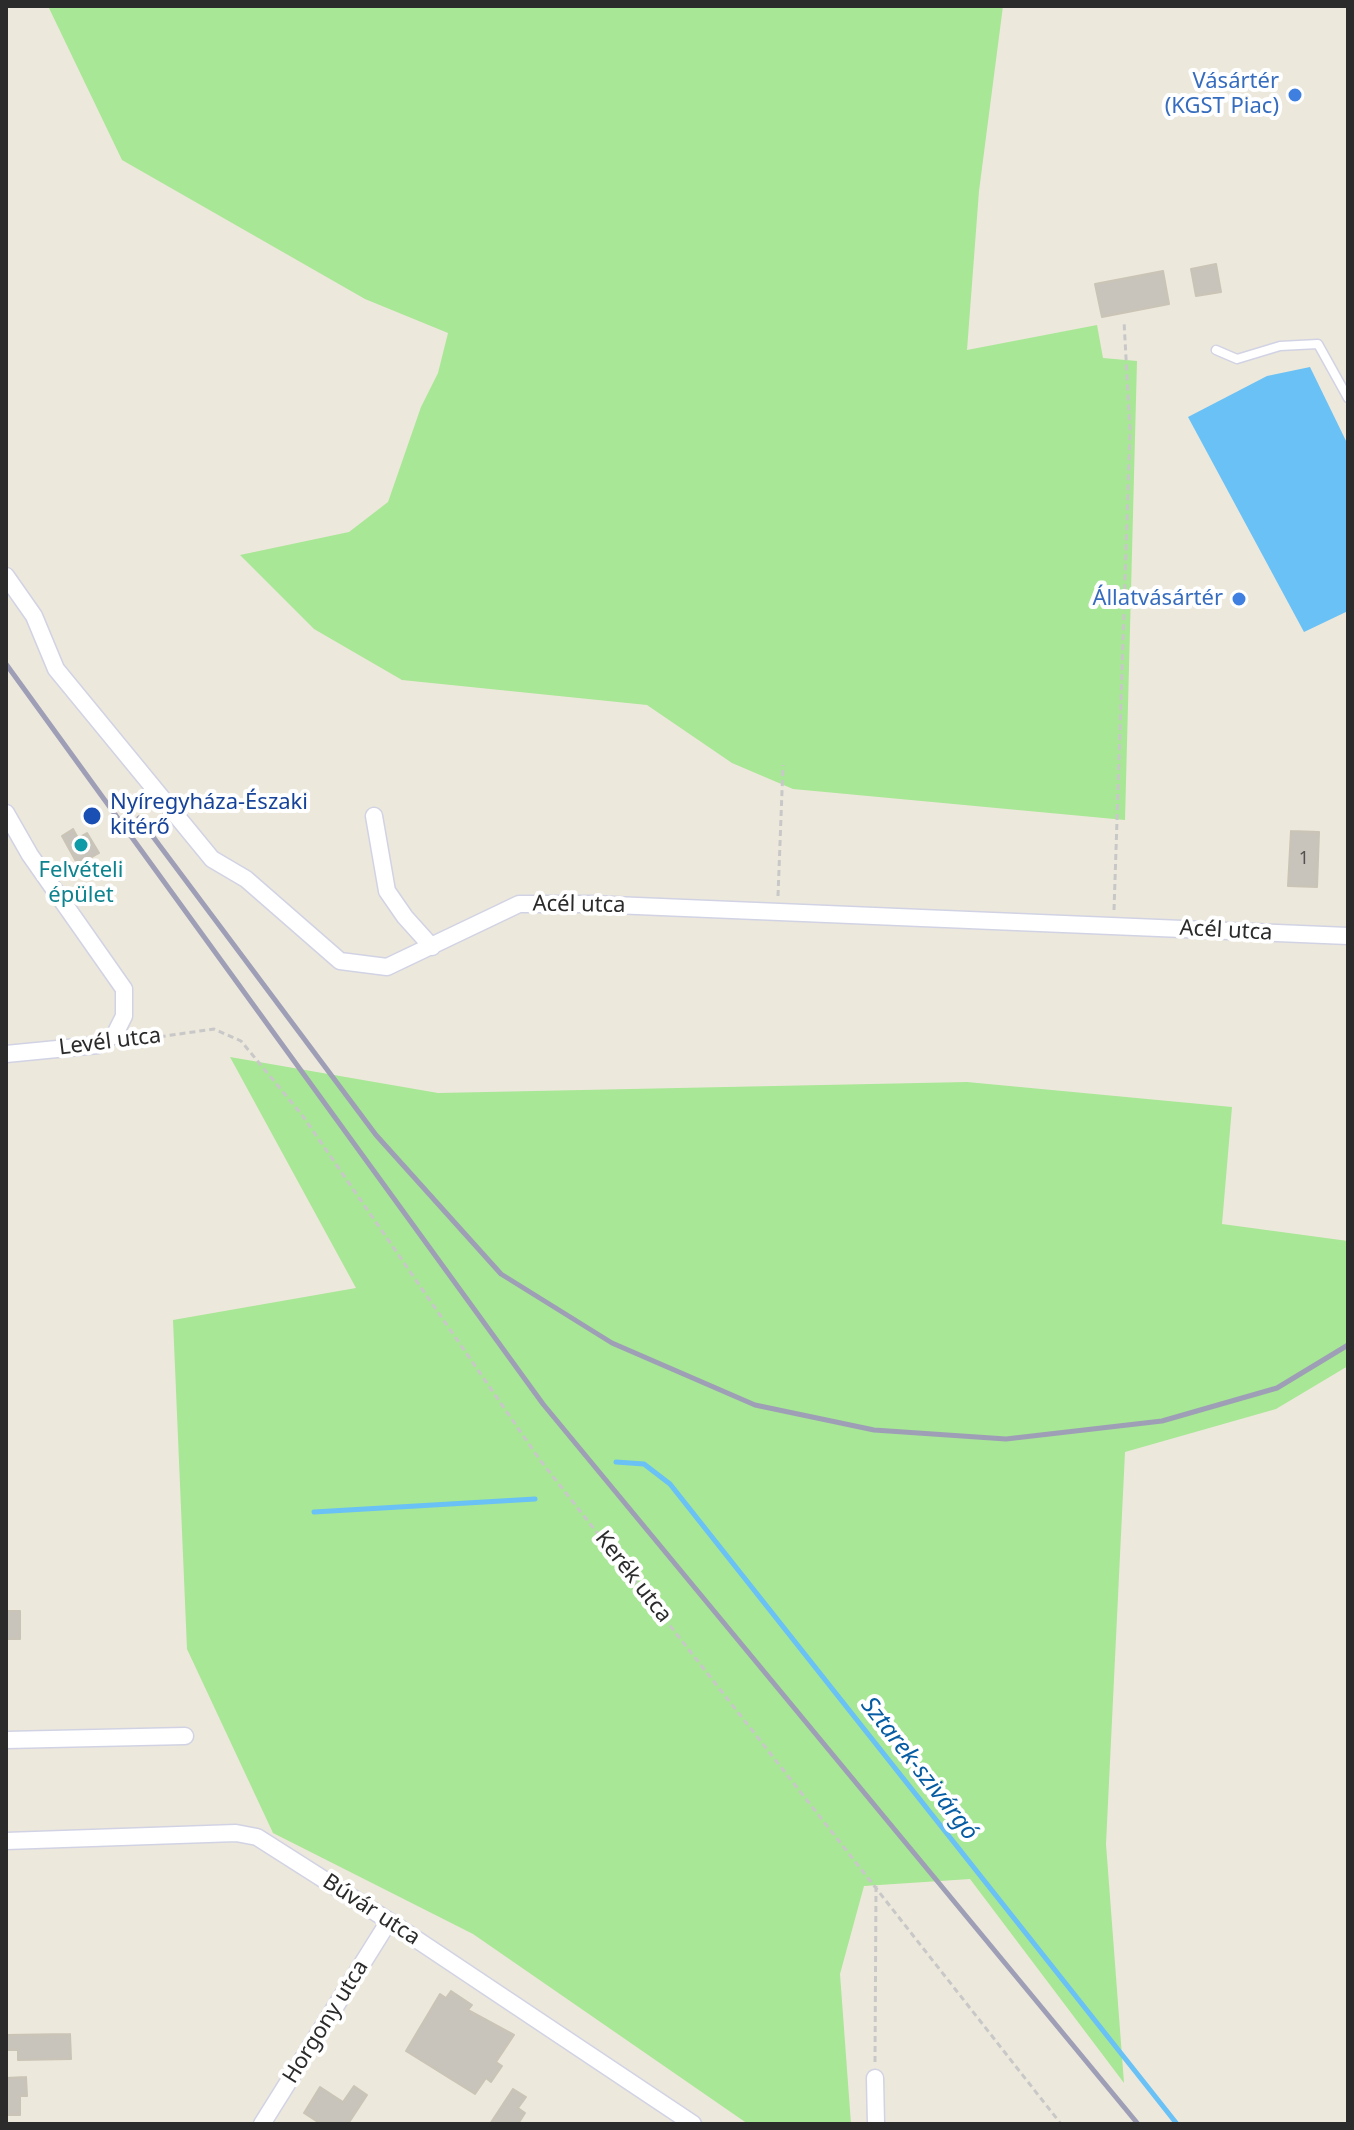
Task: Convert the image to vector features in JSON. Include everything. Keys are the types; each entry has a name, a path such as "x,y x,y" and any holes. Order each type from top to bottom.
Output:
{"street":[{"name":"Acél utca","path":"6,576 34,616 56,669 212,859 259,889 340,961 387,967 519,904 776,911 1348,936"},
{"name":"Levél utca","path":"6,813 30,855 124,989 124,1016 115,1034 98,1045 6,1054"},
{"path":"374,816 387,891 432,947"},
{"path":"6,1740 185,1736"},
{"name":"Búvár utca","path":"6,1841 236,1833 257,1837 389,1921 693,2124"},
{"name":"Horgony utca","path":"262,2124 389,1921"},
{"path":"875,2078 876,2124"}],"lane":[{"path":"1216,350 1237,359 1280,346 1318,344 1348,398"}],"path":[{"path":"1115,926 1130,431 1124,321"},
{"path":"776,911 783,765"},
{"name":"Levél utca","path":"127,1041 214,1029"},
{"name":"Kerék utca","path":"214,1029 241,1041 302,1115 540,1460 1061,2124"},
{"path":"875,2078 876,1886"}],"green space":[{"path":"48,6 1003,6 979,191 967,350 1097,325 1103,358 1137,361 1125,820 793,789 732,763 647,705 402,680 314,629 240,555 349,532 388,502 421,407 438,373 448,333 365,299 122,160"},
{"path":"230,1057 438,1093 967,1082 1232,1107 1222,1224 1348,1241 1348,1366 1276,1409 1125,1452 1106,1844 1124,2083 970,1879 864,1886 840,1974 851,2124 748,2124 473,1934 273,1833 187,1649 173,1320 356,1288"}],"water":[{"path":"1310,367 1348,445 1348,611 1304,632 1188,417 1267,376"}],"building":[{"path":"1216,264 1221,292 1196,296 1191,269"},
{"path":"1163,271 1169,304 1102,317 1095,284"},
{"name":"Felvételi épület","path":"73,829 78,838 87,833 99,853 78,865 62,836"},
{"path":"1291,831 1319,832 1317,887 1288,886"},
{"path":"6,1611 20,1611 20,1639 6,1639"},
{"path":"451,1991 472,2005 468,2010 514,2035 496,2062 502,2066 491,2082 486,2078 475,2094 406,2051 440,1994 446,1998"},
{"path":"70,2034 71,2059 18,2060 18,2050 6,2050 6,2035"},
{"path":"26,2077 27,2096 20,2096 20,2115 6,2115 6,2078"},
{"path":"354,2086 367,2095 348,2124 321,2124 304,2113 320,2087 343,2102"},
{"path":"513,2089 526,2097 518,2108 525,2113 518,2124 490,2124"}],"waterway":[{"name":"Sztarek-szivárgó","path":"616,1462 644,1464 670,1484 1177,2124"},
{"name":"Sztarek-szivárgó","path":"314,1512 535,1499"}],"railway":[{"path":"6,664 543,1404 1138,2124"},
{"path":"139,818 376,1135 501,1274 612,1343 755,1405 874,1430 1006,1439 1162,1421 1277,1388 1348,1345"}],"place":[{"name":"Vásártér (KGST Piac)","path":"1295,95"},
{"name":"Állatvásártér","path":"1239,599"},
{"name":"Nyíregyháza-Északi kitérő","path":"92,816"},
{"name":"Felvételi épület","path":"81,845"}]}
